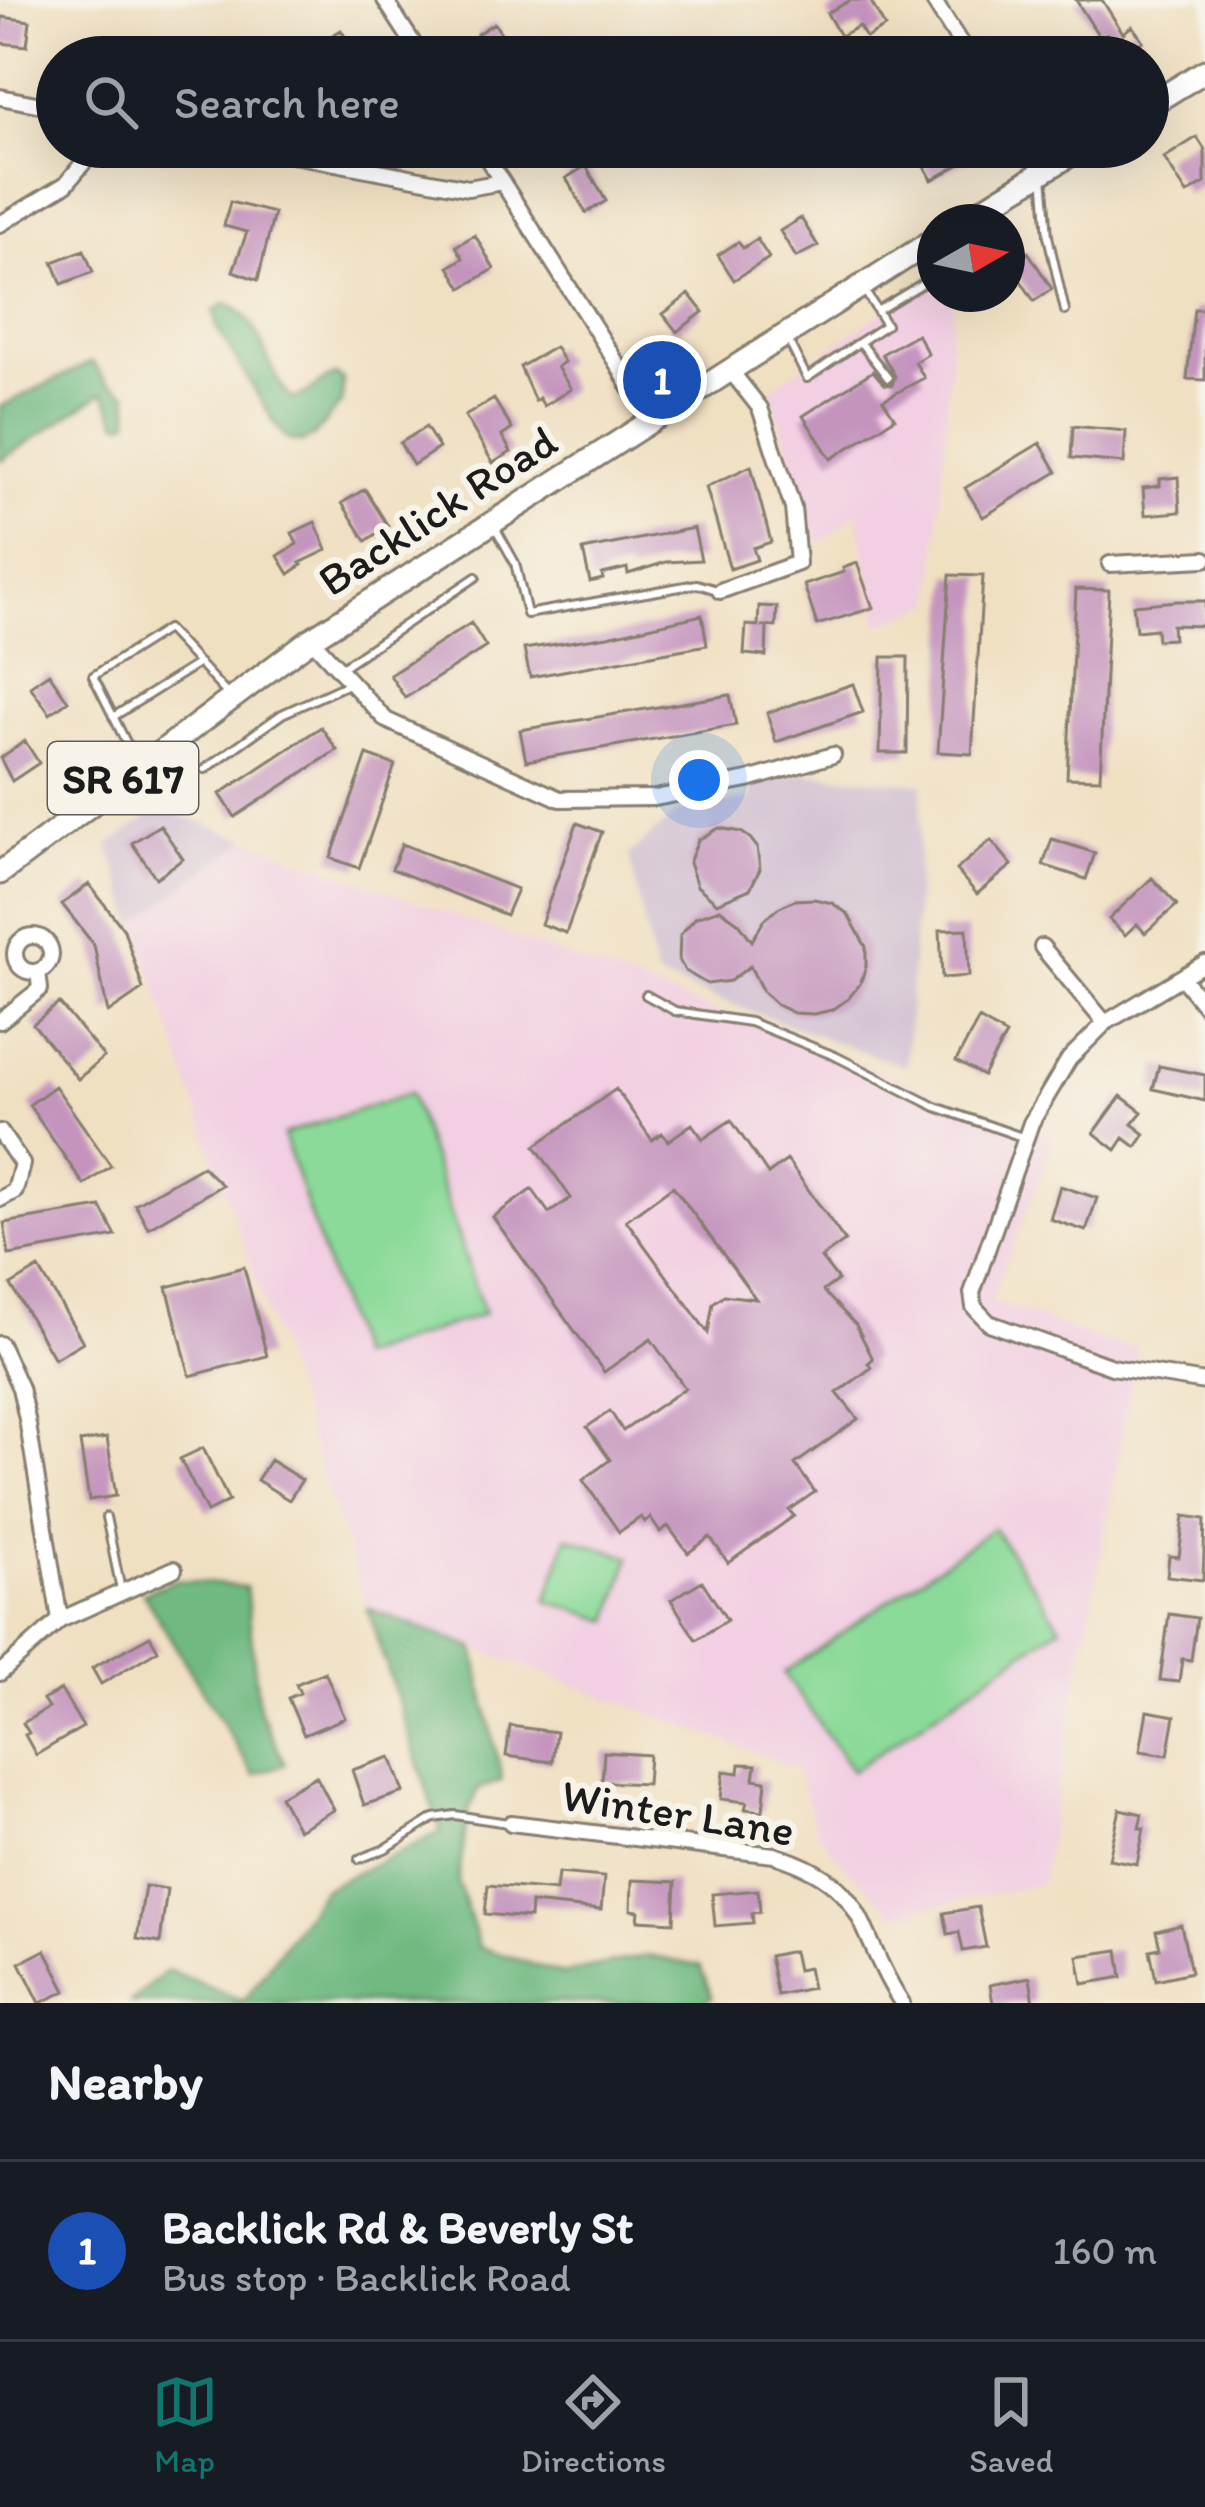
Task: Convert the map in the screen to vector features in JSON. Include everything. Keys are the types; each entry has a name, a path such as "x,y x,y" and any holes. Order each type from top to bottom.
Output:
{"main road":[{"path":"1169,93 1205,71"},
{"path":"991,204 1049,168"},
{"name":"Backlick Road","path":"0,873 311,639 648,420 862,286 917,257"}],"street":[{"path":"386,0 409,36"},
{"path":"933,0 956,36"},
{"path":"0,97 36,104"},
{"path":"0,224 66,184 79,168"},
{"path":"362,168 468,188 502,182"},
{"path":"493,168 648,420"},
{"path":"1040,168 1043,172"},
{"path":"721,591 798,563 793,508 760,408 730,370"},
{"path":"1110,564 1205,559"},
{"path":"311,639 386,720 560,799 656,798 748,780 832,755"},
{"path":"1042,947 1105,1023"},
{"path":"1205,963 1105,1023 1070,1059 1025,1139 971,1292 980,1317 1112,1367 1205,1382"},
{"path":"0,1021 40,989 38,971"},
{"path":"1183,979 1205,1006"},
{"path":"0,1132 22,1164 15,1191 0,1199"},
{"path":"0,1344 20,1388 27,1419 60,1620"},
{"path":"0,1673 60,1620 174,1569"},
{"name":"Winter Lane","path":"511,1823 773,1855 802,1864 833,1883 856,1907 902,2003"}],"lane":[{"path":"1043,172 1048,236 1065,311"},
{"path":"785,335 807,378 886,325 862,286"},
{"path":"877,311 917,287"},
{"path":"860,342 888,378"},
{"path":"491,520 515,563 527,614 698,584 721,591"},
{"path":"339,669 476,577"},
{"path":"138,766 93,676 167,628 231,698"},
{"path":"113,717 200,664"},
{"path":"206,769 282,713 351,682"},
{"path":"646,995 675,1011 750,1022 835,1056 936,1107 1025,1139"},
{"path":"106,1517 121,1592"},
{"path":"359,1859 385,1849 434,1817 455,1815 511,1823"}],"shaded area":[{"path":"917,288 917,312 953,312 934,603 879,625 857,512 819,545 770,389"},
{"path":"803,773 923,784 906,1067 656,977 629,855 679,811 751,798 749,784"},
{"path":"160,808 247,839 135,924 109,845"},
{"path":"247,839 1056,1137 991,1300 1105,1342 1138,1348 1041,1884 895,1914 817,1832 795,1767 367,1608 135,924"}],"green space":[{"path":"226,303 250,322 283,389 293,399 336,375 343,380 342,402 314,436 302,442 289,440 277,427 217,328 214,311"},
{"path":"92,362 106,381 128,394 130,419 118,422 104,392 0,461 0,407"},
{"path":"410,1093 484,1314 357,1357 283,1135"},
{"path":"993,1528 1061,1626 852,1771 784,1673"},
{"path":"567,1537 630,1557 610,1621 547,1601"},
{"path":"176,1580 246,1587 259,1709 285,1764 254,1775 143,1593"},
{"path":"367,1608 474,1648 502,1780 479,1789 468,1812 458,1882 479,1947 562,1974 647,1956 700,1966 712,1997 700,2003 130,2003 167,1970 244,2001 323,1889 441,1832"}],"building":[{"path":"851,0 870,0 885,27 865,36 859,26 840,36 827,13"},
{"path":"1076,0 1102,0 1123,33 1132,26 1139,36 1099,36"},
{"path":"2,17 30,21 27,46 0,43"},
{"path":"494,23 503,36 478,36"},
{"path":"1197,137 1205,150 1205,183 1187,194 1169,166 1169,155"},
{"path":"587,168 606,201 586,213 566,178"},
{"path":"925,168 953,168 932,180"},
{"path":"230,202 274,213 258,280 233,271 247,232 224,226"},
{"path":"801,218 818,246 796,257 780,231"},
{"path":"475,235 494,269 462,288 449,267 463,258 456,246"},
{"path":"757,239 769,258 734,280 718,255 738,242 743,248"},
{"path":"84,250 93,272 62,284 53,262"},
{"path":"1025,254 1052,289 1034,301 1025,287"},
{"path":"689,294 703,312 677,332 663,314"},
{"path":"1194,309 1205,309 1205,380 1187,379"},
{"path":"917,334 928,354 915,362 924,378 883,400 895,418 831,459 803,416 873,371 884,384 892,385 895,376 882,354"},
{"path":"555,347 564,362 557,367 571,389 544,406 539,398 535,401 520,367"},
{"path":"494,399 512,429 502,436 511,452 493,463 465,416"},
{"path":"1073,426 1126,431 1124,463 1071,458"},
{"path":"426,427 439,448 413,465 400,443"},
{"path":"1040,443 1057,472 983,517 965,488"},
{"path":"751,466 771,542 753,548 757,560 730,569 706,487"},
{"path":"1178,477 1180,512 1145,515 1143,488"},
{"path":"365,489 388,526 366,541 342,503"},
{"path":"315,522 327,550 289,574 278,556 297,544 292,533"},
{"path":"694,528 701,560 666,562 628,574 627,568 590,582 583,550"},
{"path":"857,563 873,608 817,625 804,585"},
{"path":"950,575 983,576 972,754 938,752"},
{"path":"1076,589 1109,590 1100,779 1067,778"},
{"path":"1205,601 1205,626 1172,625 1173,639 1157,640 1156,629 1136,631 1133,605"},
{"path":"759,606 777,607 776,627 767,626 766,656 744,654 746,625 758,626"},
{"path":"702,615 707,645 530,677 524,649"},
{"path":"471,623 486,647 405,698 390,675"},
{"path":"882,657 908,657 907,753 880,753"},
{"path":"49,673 68,701 50,714 30,686"},
{"path":"853,684 863,712 776,742 767,713"},
{"path":"730,695 736,725 526,761 520,730"},
{"path":"321,727 337,750 235,817 220,794"},
{"path":"25,741 39,763 12,781 0,758"},
{"path":"367,755 395,765 359,868 331,858"},
{"path":"577,823 602,832 566,933 541,924"},
{"path":"160,825 183,859 156,878 132,843"},
{"path":"719,828 750,838 757,847 760,869 750,889 717,903 697,886 689,863 698,840"},
{"path":"1052,839 1095,853 1086,879 1043,865"},
{"path":"991,840 1012,865 977,894 956,870"},
{"path":"402,844 517,889 506,915 392,869"},
{"path":"1152,878 1177,905 1145,933 1137,924 1125,935 1109,919"},
{"path":"89,884 124,930 143,989 108,1013 94,945 62,904"},
{"path":"795,900 832,903 848,914 866,947 860,984 832,1010 794,1013 777,1005 763,992 750,966 730,981 707,984 685,971 679,960 680,935 696,917 720,909 752,941 778,908"},
{"path":"967,929 969,976 942,978 940,930"},
{"path":"59,1003 104,1057 78,1079 33,1024"},
{"path":"979,1019 1006,1035 983,1076 956,1061"},
{"path":"1159,1066 1205,1075 1205,1101 1153,1089"},
{"path":"55,1086 111,1166 84,1185 29,1105"},
{"path":"616,1089 652,1140 662,1133 668,1141 692,1124 703,1139 731,1120 768,1174 787,1160 845,1241 821,1258 838,1280 823,1291 856,1325 873,1359 868,1363 871,1368 837,1393 858,1419 795,1464 815,1492 789,1510 794,1516 728,1563 710,1537 688,1553 668,1526 660,1532 650,1518 645,1522 641,1517 619,1532 583,1480 610,1460 587,1427 610,1411 623,1431 685,1388 651,1339 604,1372 493,1217 532,1189 549,1213 571,1198 535,1146","holes":["673,1186 756,1299 724,1295 713,1303 708,1333 626,1220"]},
{"path":"1121,1096 1142,1112 1132,1124 1145,1134 1136,1147 1124,1138 1116,1150 1094,1133"},
{"path":"202,1166 222,1185 148,1228 135,1204"},
{"path":"1060,1186 1097,1198 1086,1231 1050,1219"},
{"path":"101,1207 116,1236 9,1255 4,1223"},
{"path":"244,1267 267,1356 190,1376 167,1287"},
{"path":"39,1268 83,1342 54,1359 11,1285"},
{"path":"107,1438 116,1496 89,1500 80,1442"},
{"path":"203,1448 229,1501 207,1512 180,1459"},
{"path":"270,1460 302,1480 289,1500 257,1480"},
{"path":"1184,1516 1205,1519 1203,1580 1167,1576 1169,1556 1179,1557"},
{"path":"702,1581 727,1620 696,1640 671,1600"},
{"path":"1169,1614 1197,1618 1191,1660 1182,1659 1179,1682 1160,1680"},
{"path":"150,1636 158,1650 101,1684 92,1668"},
{"path":"325,1672 345,1718 304,1735 288,1698 300,1693 296,1684"},
{"path":"61,1690 83,1727 36,1755 23,1723 48,1708 43,1700"},
{"path":"1147,1711 1175,1716 1168,1755 1140,1751"},
{"path":"510,1726 556,1732 552,1762 506,1756"},
{"path":"604,1752 649,1755 647,1784 602,1782"},
{"path":"391,1757 404,1792 364,1805 352,1770"},
{"path":"740,1764 756,1765 754,1779 766,1781 763,1811 745,1809 747,1802 721,1799 724,1771 739,1773"},
{"path":"316,1776 334,1810 298,1830 280,1796"},
{"path":"1120,1809 1142,1814 1137,1864 1109,1859"},
{"path":"558,1873 604,1877 601,1910 531,1903 530,1918 485,1914 488,1885 556,1891"},
{"path":"632,1880 676,1882 674,1922 638,1920 639,1911 631,1910"},
{"path":"145,1886 167,1889 160,1943 137,1939"},
{"path":"758,1890 760,1912 752,1913 753,1923 715,1926 712,1894"},
{"path":"978,1907 986,1947 963,1951 959,1932 948,1934 944,1913"},
{"path":"1181,1925 1191,1972 1156,1980 1150,1950 1160,1948 1156,1931"},
{"path":"45,1950 66,1991 40,2003 20,1963"},
{"path":"1118,1950 1122,1977 1083,1984 1078,1956"},
{"path":"793,1951 797,1970 808,1968 812,1988 777,1995 769,1956"},
{"path":"1030,1977 1034,2003 993,2003 990,1985"}],"place":[{"name":"Backlick Rd & Beverly St","path":"662,380"}]}
